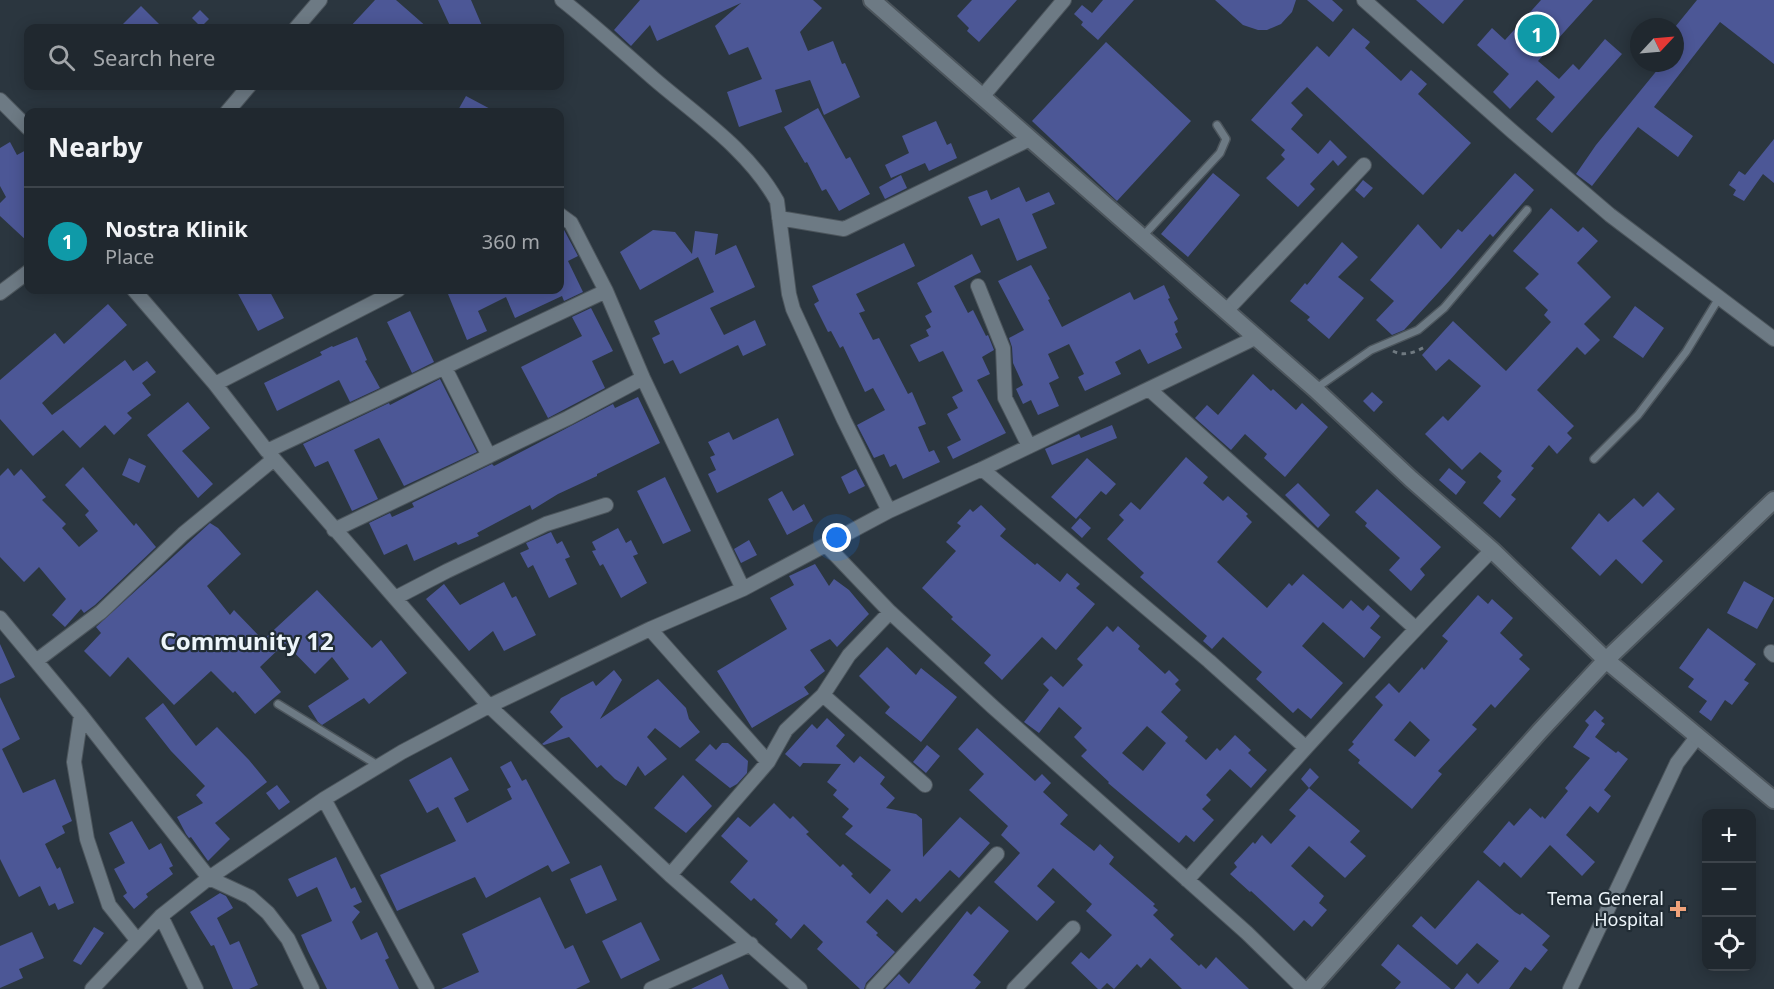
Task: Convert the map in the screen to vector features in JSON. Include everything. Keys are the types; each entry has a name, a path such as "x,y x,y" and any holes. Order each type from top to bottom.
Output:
{"street":[{"path":"562,0 730,141 770,190 777,201 793,309 889,511"},
{"path":"872,0 1315,389 1411,479 1492,550 1606,660 1774,800"},
{"path":"982,97 1064,0"},
{"path":"1365,0 1610,215 1774,339"},
{"path":"299,24 312,3"},
{"path":"230,108 246,90"},
{"path":"0,100 24,124"},
{"path":"779,218 844,229 1030,139"},
{"path":"1227,310 1364,165"},
{"path":"564,218 571,223 606,291 643,378 743,589"},
{"path":"0,292 24,275"},
{"path":"978,286 1003,348 1005,398 1029,446"},
{"path":"36,661 101,612 270,455 357,407 445,368 522,329 606,291"},
{"path":"137,294 215,384 270,455 489,706 670,875 800,989"},
{"path":"215,384 390,294"},
{"path":"92,989 161,916 209,878 324,799 379,766 489,706 650,629 743,589 889,511 1257,338"},
{"path":"445,368 489,456"},
{"path":"334,530 568,418 643,378"},
{"path":"1150,390 1415,628"},
{"path":"982,469 1209,661 1305,747"},
{"path":"826,545 890,612 1187,880 1247,933 1314,987 1540,730 1606,660 1774,500"},
{"path":"395,598 546,524 606,505"},
{"path":"1187,880 1305,747 1415,628 1492,550"},
{"path":"670,875 768,762 786,730 823,695 849,655 890,612"},
{"path":"0,618 209,878 250,897 268,913 288,939 312,989"},
{"path":"650,629 768,762"},
{"path":"823,695 925,785"},
{"path":"81,716 74,762 87,839 109,905 137,940"},
{"path":"1570,989 1677,763 1697,737"},
{"path":"324,799 427,989"},
{"path":"873,989 997,854"},
{"path":"161,916 196,989"},
{"path":"1014,989 1073,928"},
{"path":"651,989 751,944"}],"lane":[{"path":"1142,237 1220,153 1226,140 1217,125"},
{"path":"1315,389 1371,350 1418,330 1444,308 1527,210"},
{"path":"1594,459 1638,415 1686,352 1719,298"},
{"path":"278,704 379,766"}],"path":[{"path":"1383,344 1399,354 1415,353 1425,347"}],"building":[{"path":"375,0 396,0 423,24 353,24"},
{"path":"438,0 471,0 481,24 449,24"},
{"path":"640,0 813,0 822,8 800,32 808,51 833,41 842,64 845,63 860,97 824,115 810,80 775,90 782,112 739,127 727,92 762,79 748,47 729,55 715,26 741,3 657,41 650,25 631,46 614,30"},
{"path":"972,0 1017,0 979,42 967,31 969,28 957,16"},
{"path":"1103,0 1134,0 1098,40 1081,25 1083,22 1074,14 1082,5 1092,13"},
{"path":"1215,0 1296,0 1292,12 1281,24 1267,30 1258,30 1243,25"},
{"path":"1307,0 1332,0 1343,10 1333,22"},
{"path":"1416,0 1464,0 1443,24"},
{"path":"1541,0 1593,0 1538,61 1559,79 1573,64 1579,70 1605,39 1622,54 1552,133 1536,119 1555,97 1537,80 1510,109 1493,92 1509,74 1477,45 1492,28 1505,40"},
{"path":"1697,0 1774,0 1774,64 1720,22 1684,68 1682,18"},
{"path":"141,6 159,24 123,24"},
{"path":"200,10 209,19 204,24 198,24 192,18"},
{"path":"1353,28 1370,42 1365,48 1401,81 1411,70 1427,84 1418,94 1471,143 1423,195 1307,87 1291,103 1303,115 1291,129 1318,154 1330,140 1347,157 1338,166 1333,160 1310,184 1315,189 1298,207 1266,178 1285,159 1281,155 1285,150 1251,120 1317,46 1329,57"},
{"path":"1106,42 1191,121 1117,201 1032,121"},
{"path":"1656,72 1681,72 1654,107 1693,136 1678,157 1638,127 1592,186 1576,174 1596,145"},
{"path":"466,96 488,108 459,108"},
{"path":"818,108 846,159 850,157 870,194 839,211 826,189 822,191 807,162 805,163 784,127"},
{"path":"936,121 947,145 951,143 957,158 929,171 925,163 891,178 885,165 909,153 902,136"},
{"path":"1774,139 1774,183 1763,174 1744,201 1733,195 1736,190 1729,185 1739,171 1745,175"},
{"path":"10,142 17,155 24,151 24,238 0,216 0,203 6,197 0,186 0,148"},
{"path":"1213,173 1240,195 1188,257 1161,234"},
{"path":"1515,173 1534,190 1493,237 1490,234 1404,330 1392,335 1376,320 1394,301 1370,280 1418,224 1441,249 1458,229 1462,232"},
{"path":"901,175 907,188 885,199 879,187"},
{"path":"1363,180 1373,188 1364,198 1355,190"},
{"path":"1019,187 1026,202 1049,192 1055,204 1032,214 1047,248 1017,261 999,218 981,226 968,197 987,190 991,200"},
{"path":"1551,208 1578,232 1583,227 1598,241 1577,263 1611,297 1584,324 1600,340 1585,355 1577,347 1537,390 1574,426 1567,433 1572,438 1557,454 1549,445 1531,466 1534,468 1511,495 1516,499 1500,518 1483,503 1501,481 1497,477 1502,471 1480,452 1462,470 1425,434 1443,416 1448,421 1481,386 1449,359 1436,371 1422,355 1453,321 1506,371 1551,322 1544,315 1548,310 1525,288 1539,274 1513,251"},
{"path":"564,230 578,256 568,261 583,292 564,301 562,296 515,318 506,297 478,311 487,331 467,340 448,294 564,294"},
{"path":"653,230 675,232 692,254 695,231 718,234 715,255 736,245 755,287 710,308 724,335 755,320 766,345 743,356 738,345 680,374 673,360 664,364 652,338 660,334 654,321 714,292 698,257 640,290 620,252"},
{"path":"1342,242 1358,257 1338,277 1364,298 1329,339 1307,320 1310,317 1290,301 1305,283 1307,285"},
{"path":"904,243 915,266 856,294 865,311 859,313 873,340 879,338 908,394 912,392 926,424 918,427 929,452 934,450 940,462 903,479 896,464 890,467 884,454 874,458 857,425 885,410 873,388 865,392 843,346 840,348 831,331 828,332 814,304 819,301 812,286"},
{"path":"972,254 981,272 954,286 968,313 973,310 994,350 982,357 990,374 977,380 1006,433 953,459 947,447 961,440 947,414 958,408 952,397 963,391 943,351 919,362 910,345 929,336 926,330 931,327 925,316 932,312 917,283"},
{"path":"1031,265 1062,327 1130,292 1134,300 1164,285 1178,319 1174,322 1178,332 1175,334 1182,348 1148,364 1140,349 1115,362 1121,374 1085,391 1078,377 1084,374 1069,344 1048,354 1059,378 1049,383 1059,406 1038,415 1031,400 1023,404 1016,389 1023,385 1013,363 1009,338 1024,330 998,281"},
{"path":"238,294 271,294 284,318 258,331"},
{"path":"108,304 127,325 42,403 52,415 125,360 133,371 147,361 156,372 142,383 151,395 127,413 132,418 114,435 105,425 80,448 63,430 33,456 0,419 0,380 55,333 64,344"},
{"path":"1635,306 1664,328 1643,358 1613,337"},
{"path":"591,308 613,351 592,361 605,388 548,418 521,367 582,336 572,317"},
{"path":"410,311 434,362 412,373 387,322"},
{"path":"357,337 367,360 365,361 380,388 350,402 339,380 277,411 264,383 322,355 320,352 332,346"},
{"path":"1253,374 1296,410 1302,403 1328,427 1285,477 1264,458 1267,454 1245,434 1231,450 1195,418 1207,405 1218,415"},
{"path":"440,379 477,452 404,486 379,438 354,450 378,499 352,511 328,461 315,467 303,444 389,403 390,405"},
{"path":"1372,392 1383,402 1374,412 1363,401"},
{"path":"638,397 660,443 558,494 532,510 530,505 477,533 479,536 458,545 456,542 414,561 407,544 384,555 369,523 390,513 392,517 414,507 412,503 492,464 494,466 613,404 615,408"},
{"path":"188,402 210,428 182,451 213,484 198,498 147,435"},
{"path":"778,418 794,455 717,493 708,474 716,470 710,457 715,455 708,442 729,432 733,440"},
{"path":"1112,425 1117,438 1052,465 1045,449 1079,434 1081,438"},
{"path":"1186,457 1208,477 1203,483 1223,501 1228,496 1248,514 1246,516 1252,522 1217,562 1267,608 1289,583 1292,586 1303,574 1343,609 1351,600 1363,611 1368,605 1380,616 1370,628 1381,637 1364,658 1323,622 1302,646 1343,683 1311,719 1298,708 1293,713 1256,679 1262,672 1223,637 1212,649 1203,641 1207,636 1140,577 1144,573 1107,539 1124,520 1119,515 1131,502 1140,510"},
{"path":"129,458 146,466 139,483 122,475"},
{"path":"1087,458 1116,484 1106,495 1101,491 1076,519 1051,497"},
{"path":"83,467 134,526 136,523 156,547 95,605 84,613 81,609 65,627 52,615 66,599 39,567 24,582 0,557 0,476 8,468 14,476 21,469 46,497 42,500 66,524 62,528 79,547 98,531 85,515 89,511 65,485"},
{"path":"1449,468 1466,482 1456,495 1439,480"},
{"path":"856,469 865,486 849,494 841,477"},
{"path":"665,477 691,531 663,544 637,491"},
{"path":"1298,483 1330,515 1318,528 1285,495"},
{"path":"1377,489 1441,547 1420,569 1425,575 1411,591 1389,570 1400,558 1365,526 1367,523 1355,512"},
{"path":"782,491 793,511 804,504 813,521 787,535 768,499"},
{"path":"1658,492 1675,509 1642,541 1663,561 1642,584 1616,559 1600,576 1571,548 1599,513 1608,522 1634,498 1643,507"},
{"path":"981,505 1006,529 1000,536 1060,582 1067,573 1080,584 1076,588 1095,604 1056,650 1042,637 1002,680 984,663 991,655 951,619 953,617 922,588 956,551 946,542 961,526 957,523 970,509 973,512"},
{"path":"1080,518 1091,528 1082,538 1071,528"},
{"path":"210,523 218,528 241,554 207,586 230,615 234,610 263,640 317,590 372,648 381,640 407,673 369,704 364,698 322,725 308,706 349,679 332,657 315,674 285,643 260,667 281,692 255,714 235,691 233,693 211,671 174,705 128,657 110,677 84,651 101,633 96,627"},
{"path":"618,528 626,543 631,540 638,554 633,556 647,583 621,598 603,564 600,566 592,551 596,550 592,542"},
{"path":"551,532 557,544 562,541 570,557 565,559 577,584 549,598 533,565 528,568 520,553 529,549 526,543"},
{"path":"749,540 757,555 741,563 734,549"},
{"path":"815,564 829,586 834,579 849,590 869,614 837,647 830,639 810,650 825,671 804,687 809,694 752,728 717,671 787,629 770,598 794,585 789,576"},
{"path":"1744,581 1774,598 1757,629 1727,613"},
{"path":"504,582 512,598 516,596 536,635 504,651 493,631 469,651 426,599 444,584 460,605"},
{"path":"1478,595 1488,604 1492,599 1513,618 1500,633 1523,655 1519,659 1530,669 1495,708 1491,704 1472,725 1477,729 1438,771 1442,774 1412,809 1358,763 1360,760 1348,750 1383,705 1375,697 1389,683 1399,693 1422,667 1424,670 1448,641 1442,636","holes":["1410,721 1430,740 1415,757 1394,740"]},
{"path":"1107,626 1113,632 1118,626 1140,646 1138,649 1165,674 1169,670 1179,680 1175,684 1181,690 1161,712 1188,737 1185,741 1206,760 1217,748 1220,751 1235,735 1251,750 1248,753 1267,770 1251,788 1230,769 1206,795 1211,800 1202,809 1214,820 1194,842 1186,835 1179,843 1108,783 1081,756 1087,750 1074,737 1082,728 1059,707 1039,733 1024,722 1049,690 1043,684 1051,676 1063,687 1083,665 1077,659","holes":["1147,726 1166,743 1143,771 1122,753"]},
{"path":"1708,628 1756,664 1744,680 1749,683 1732,705 1725,700 1711,721 1699,712 1707,701 1688,687 1694,679 1679,668"},
{"path":"0,644 15,677 0,684"},
{"path":"887,647 916,675 921,668 957,697 921,742 885,713 890,707 859,676"},
{"path":"614,670 622,680 600,719 658,679 686,708 689,719 700,732 680,748 655,728 647,737 667,759 645,776 638,766 626,786 601,765 597,768 569,737 542,744 563,727 550,712 561,698 593,681 596,686"},
{"path":"0,697 20,739 2,749 23,793 55,779 72,821 62,826 65,833 45,844 57,869 60,867 74,903 58,910 55,903 49,906 40,886 19,897 0,859"},
{"path":"163,703 196,746 217,727 267,782 215,823 230,839 208,861 191,837 189,838 186,834 177,817 203,803 196,795 205,786 171,751 145,718"},
{"path":"1595,710 1604,718 1601,721 1605,724 1595,737 1628,759 1604,790 1611,796 1598,813 1590,806 1566,835 1595,862 1582,876 1550,845 1521,878 1504,862 1500,867 1483,852 1509,821 1514,826 1530,808 1545,819 1568,791 1565,788 1590,758 1573,747 1589,725 1585,721"},
{"path":"827,718 845,735 836,746 854,763 860,756 885,777 880,784 895,798 886,808 916,814 922,819 923,857 960,817 990,843 959,878 950,870 920,902 916,898 902,913 887,899 866,922 878,933 876,935 895,952 866,983 864,989 860,989 817,949 823,942 804,924 791,939 775,924 778,920 754,898 751,901 730,882 748,861 721,836 738,817 750,827 774,803 790,819 793,816 809,832 806,834 840,867 843,864 853,874 851,876 870,894 891,870 845,834 853,826 842,817 849,809 833,795 837,790 827,782 841,764 803,763 800,767 785,754 812,724 817,729"},
{"path":"977,728 1035,781 1042,774 1051,783 1043,792 1068,815 1060,824 1094,851 1100,844 1114,857 1109,864 1155,904 1153,906 1158,910 1153,915 1174,935 1170,939 1199,966 1201,964 1206,969 1216,957 1249,989 1182,989 1150,958 1141,968 1137,964 1114,989 1107,983 1098,989 1071,963 1081,952 1089,959 1112,935 1086,911 1092,904 1053,868 1037,886 1055,902 1037,921 994,882 1020,853 1001,835 1008,826 969,790 984,774 958,749"},
{"path":"722,743 728,743 748,761 747,773 730,788 695,760 710,744 716,750"},
{"path":"927,745 940,756 926,773 913,762"},
{"path":"451,757 469,790 454,798 467,823 512,799 507,789 511,787 500,767 511,761 522,781 526,779 570,863 552,872 548,865 486,898 475,877 397,911 380,875 456,841 438,807 427,813 409,780"},
{"path":"1310,768 1319,777 1309,788 1301,779"},
{"path":"683,775 712,806 686,833 654,808"},
{"path":"277,785 290,802 279,810 266,793"},
{"path":"1309,788 1360,831 1350,842 1366,856 1345,878 1309,846 1291,866 1324,896 1319,903 1327,910 1312,927 1304,920 1294,931 1230,874 1237,867 1234,863 1262,835 1271,844 1296,816 1289,810"},
{"path":"132,821 149,850 161,843 173,866 169,868 173,874 146,894 148,897 134,909 123,896 127,893 114,869 125,863 109,833"},
{"path":"336,857 351,889 355,887 362,902 353,906 360,912 352,922 361,940 377,932 389,958 385,960 399,989 327,989 308,951 301,935 332,921 317,887 297,897 288,879"},
{"path":"601,865 617,900 586,914 570,879"},
{"path":"1478,880 1515,912 1520,915 1522,913 1550,936 1542,945 1548,950 1531,971 1525,967 1509,989 1454,989 1467,973 1478,984 1499,961 1477,943 1457,965 1412,926 1421,916 1435,929"},
{"path":"220,893 226,896 233,908 217,918 230,945 239,941 258,985 249,989 233,989 214,945 211,946 190,912"},
{"path":"540,897 565,949 573,945 590,982 576,989 441,989 479,972 462,934"},
{"path":"979,906 1009,931 973,975 981,982 975,989 885,989 899,974 909,984 967,911 971,915"},
{"path":"641,922 660,960 621,979 602,941"},
{"path":"94,927 104,933 81,965 73,961"},
{"path":"32,932 44,958 19,969 23,978 0,988 0,946"},
{"path":"1398,944 1451,989 1395,989 1401,982 1381,965"},
{"path":"722,974 729,989 691,989"}],"place":[{"name":"Nostra Klinik","path":"1537,34"},
{"name":"Tema General Hospital","path":"1678,909"}],"district":[{"name":"Community 12","path":"247,642"}]}
